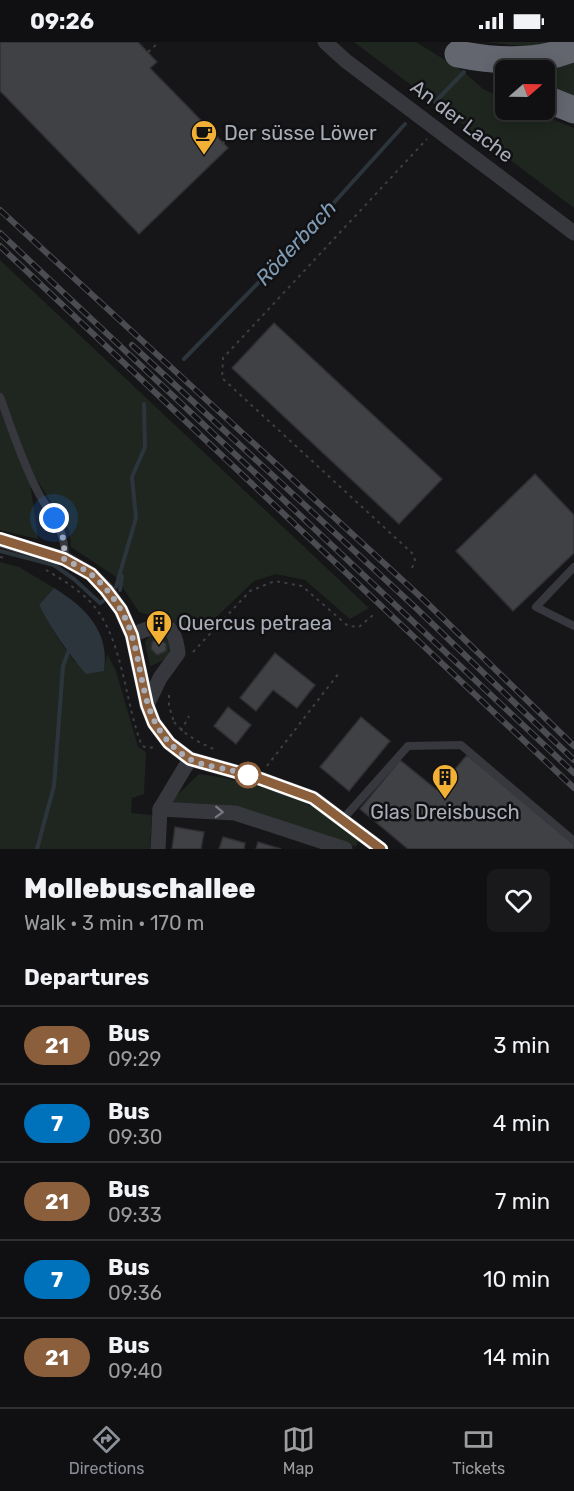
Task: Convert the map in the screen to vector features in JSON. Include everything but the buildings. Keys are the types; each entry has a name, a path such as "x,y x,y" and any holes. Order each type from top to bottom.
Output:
{"highway":[{"path":"450,48 488,60 513,61 554,55 574,48"},
{"path":"450,48 495,73"},
{"path":"555,102 574,110"}],"street":[{"name":"An der Lache","path":"325,42 346,61 574,233"},
{"path":"0,540 59,568 91,574 106,590 121,610 132,635 147,705 162,742 190,759 258,778 313,798 343,819 374,847"},
{"path":"132,635 159,625 170,628 176,638 178,653 160,678 147,705"},
{"path":"158,849 160,809 190,759"},
{"path":"160,809 235,813 345,849"}],"lane":[{"path":"0,397 38,491 62,530 65,543 59,568"},
{"path":"574,567 536,607 574,626"},
{"path":"343,819 408,746 461,745 574,841"}],"path":[{"path":"148,52 159,42"},
{"path":"412,568 415,560 412,553 222,378 223,358 437,128"},
{"path":"223,143 236,131"},
{"path":"0,556 10,559"},
{"path":"41,567 59,568 96,609 105,623 116,652 142,746 148,748 162,742 174,722"},
{"path":"189,657 250,591 275,580 302,586 348,626 359,627 373,615"},
{"path":"258,778 339,673"},
{"path":"169,686 169,706 174,722 181,731 225,755"},
{"path":"181,731 189,716"}],"shaded area":[{"path":"354,42 416,42 464,72 483,89 495,94 495,120 554,120 574,128 574,208"},
{"path":"485,42 549,42 533,47"},
{"path":"574,59 574,101 555,93 555,66"},
{"path":"0,260 369,608 350,619 305,580 276,574 254,581 205,628 195,623 186,627 139,612 116,577 71,547 69,530 35,477 30,483 38,539 0,530"},
{"path":"0,562 19,567 54,588 39,605 75,662 104,671 107,654 116,671 138,747 146,752 144,794 132,798 131,813 152,815 150,849 0,849"},
{"path":"54,588 76,603 93,622 103,644 104,671 86,674 49,623 39,605"},
{"path":"158,633 168,637 170,648 164,659 150,666 145,642 150,635"},
{"path":"199,774 251,784 286,795 318,809 359,839 356,847 226,805 170,802"}],"waterway":[{"name":"Röderbach","path":"435,102 464,72"},
{"name":"Röderbach","path":"184,359 302,238 405,124"},
{"name":"Röderbach","path":"116,587 136,518 132,477 145,447 144,404"},
{"path":"0,551 54,565 74,579 100,603 103,601"},
{"name":"Röderbach","path":"120,590 122,576"},
{"path":"37,849 54,786 63,666 69,650"}],"railway":[{"path":"0,210 424,600 574,746"},
{"path":"0,233 574,773"},
{"path":"0,246 574,788"},
{"path":"132,345 417,609 574,760"}],"bus line":[{"name":"21","path":"0,539 64,559 91,574 106,590 121,610 132,635 147,705 154,723 169,743 190,759 258,778 313,798 381,849"}],"place":[{"name":"Der süsse Löwer","path":"204,156"},
{"name":"Quercus petraea","path":"159,646"},
{"name":"Glas Dreisbusch","path":"445,800"}],"route":[{"path":"54,518 62,530 65,543 64,559 91,574 121,610 132,635 147,705 154,723 169,743 190,759 248,775"}]}
